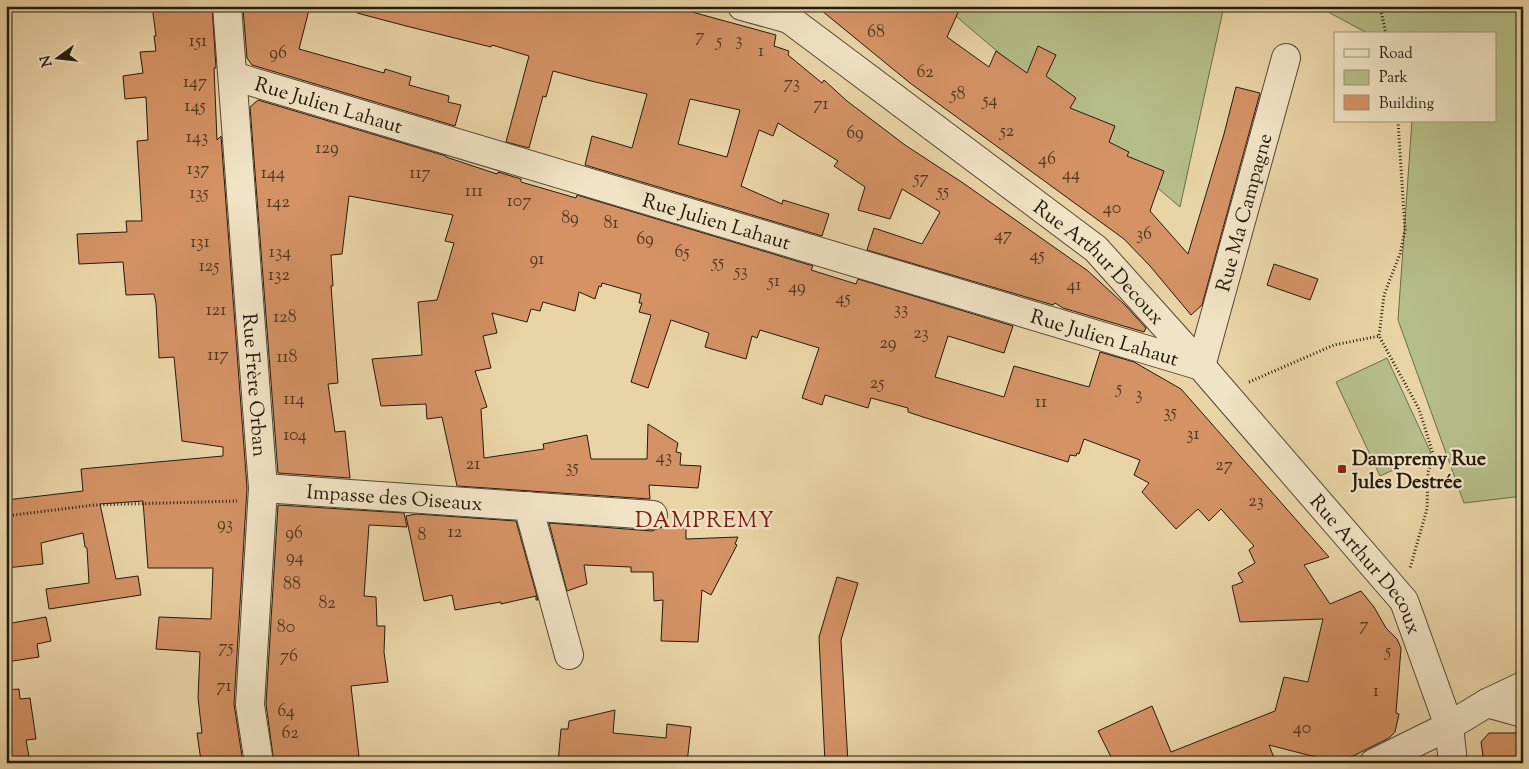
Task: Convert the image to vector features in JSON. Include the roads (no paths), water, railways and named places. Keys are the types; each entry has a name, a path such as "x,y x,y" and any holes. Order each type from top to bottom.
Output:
{"street":[{"name":"Rue Frère Orban","path":"227,6 263,488 250,706 259,763"},
{"path":"742,6 785,13"},
{"name":"Rue Arthur Decoux","path":"785,13 1096,249 1201,366 1404,601 1448,726 1453,763"},
{"name":"Rue Ma Campagne","path":"1201,366 1286,58"},
{"name":"Rue Julien Lahaut","path":"233,76 1201,366"},
{"name":"Impasse des Oiseaux","path":"263,488 653,514"},
{"path":"528,506 569,655"},
{"path":"1374,763 1523,686"},
{"path":"1487,703 1523,713"}],"place":[{"name":"Dampremy Rue Jules Destrée","path":"1342,469"}],"district":[{"name":"DAMPREMY","path":"705,519"}]}
